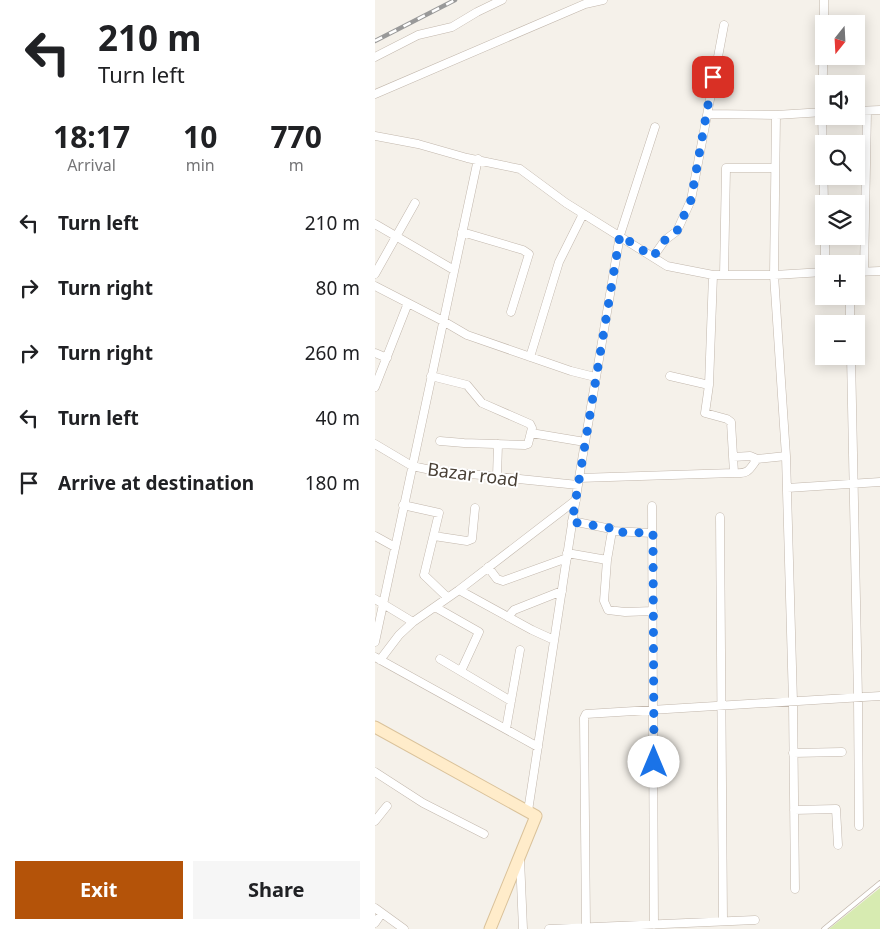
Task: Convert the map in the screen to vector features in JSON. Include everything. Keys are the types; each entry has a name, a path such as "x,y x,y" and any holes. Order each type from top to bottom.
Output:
{"street":[{"path":"375,57 418,35 453,27 477,12 502,0"},
{"path":"375,94 585,4 603,0"},
{"path":"824,0 824,15"},
{"path":"653,257 665,240 677,231 691,200 724,26"},
{"path":"861,255 867,110 880,110"},
{"path":"708,114 815,112"},
{"path":"776,114 774,275 787,456 795,889"},
{"path":"823,125 824,195"},
{"path":"528,811 575,500 620,235 655,127"},
{"path":"375,136 418,144 520,169 583,214 620,235 667,266 713,275 815,273"},
{"path":"375,642 478,159"},
{"path":"724,275 725,168 775,168"},
{"path":"375,274 415,203"},
{"path":"530,357 559,262 583,214"},
{"path":"375,224 454,270"},
{"path":"462,232 523,250 529,254 511,312"},
{"path":"865,272 880,271"},
{"path":"713,275 709,386 705,412 708,415 727,419 731,422 734,474 748,472 757,459"},
{"path":"375,286 443,321 467,336 571,371 595,377"},
{"path":"375,387 408,303"},
{"path":"375,353 387,358"},
{"path":"851,365 859,826"},
{"path":"431,376 467,385 482,403 530,424 531,433 528,444 525,445 465,443 440,440"},
{"path":"670,376 709,386"},
{"path":"531,433 585,442"},
{"name":"Bazar road","path":"375,444 412,466 431,470 497,477 578,482 734,474"},
{"path":"497,477 498,444"},
{"path":"733,457 750,456 757,459 787,456"},
{"path":"787,488 880,482"},
{"path":"538,746 377,659 413,622 459,590 575,500"},
{"path":"403,505 439,513 424,574 447,597"},
{"path":"652,506 654,927"},
{"path":"434,536 472,539 475,508"},
{"path":"720,517 723,921"},
{"path":"572,522 610,528 612,532 653,533"},
{"path":"612,532 607,560 604,601 608,610 625,612 653,611"},
{"path":"375,536 395,547"},
{"path":"488,567 497,579 503,581 567,555 607,560"},
{"path":"459,590 554,640"},
{"path":"508,617 514,610 561,591"},
{"path":"375,599 413,622"},
{"path":"435,607 479,632 461,671"},
{"path":"506,729 520,650"},
{"path":"440,659 511,701"},
{"path":"587,928 586,714 880,696"},
{"path":"375,727 536,816 490,929"},
{"path":"793,753 841,752"},
{"path":"375,772 423,803 483,834"},
{"path":"375,821 387,806"},
{"path":"794,810 836,809 838,845"},
{"path":"520,855 523,929"},
{"path":"375,908 404,929"},
{"path":"375,923 382,913"},
{"path":"549,929 654,927 755,920"}],"lane":[{"path":"824,929 880,883"}],"green space":[{"path":"880,888 880,929 829,929"}],"railway":[{"path":"375,41 455,0"}],"route":[{"path":"654,762 653,533 612,532 610,528 572,522 620,235 653,257 665,240 677,231 691,200 713,77"}]}
